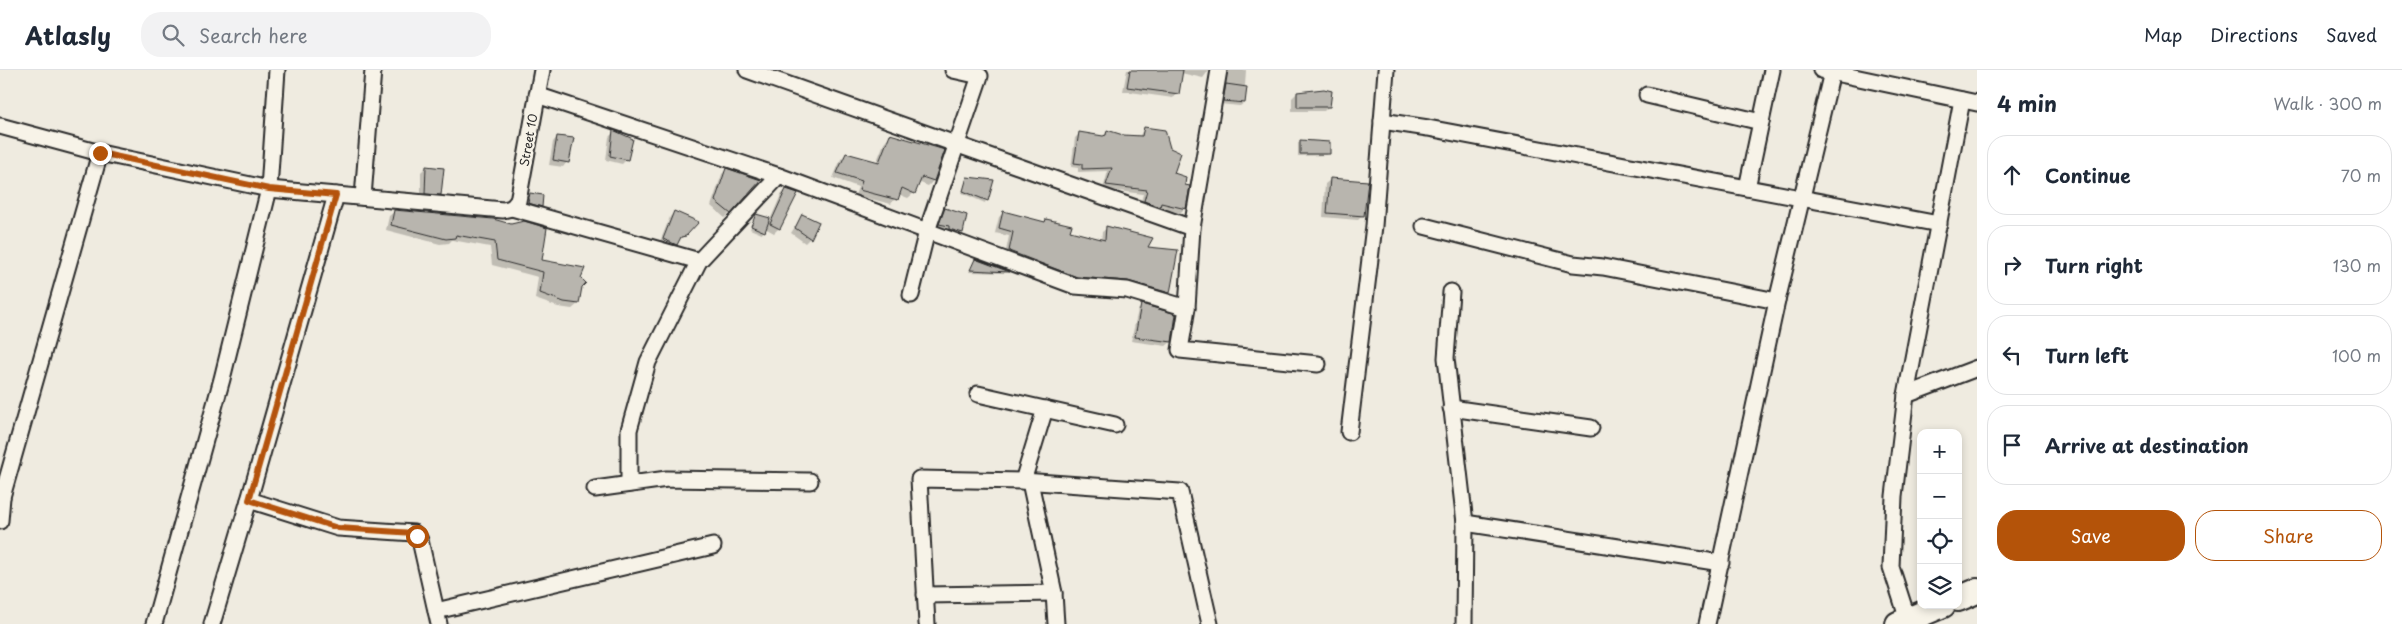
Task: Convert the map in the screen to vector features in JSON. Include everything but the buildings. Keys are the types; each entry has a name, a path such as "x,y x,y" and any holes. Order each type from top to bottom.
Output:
{"main road":[{"path":"1962,597 1977,591"},
{"path":"1903,622 1934,609"}],"street":[{"path":"154,624 222,379 269,189 277,70"},
{"path":"363,197 373,70"},
{"name":"Street 10","path":"512,208 518,201 542,70"},
{"path":"747,70 1192,228"},
{"path":"911,295 927,231 958,146 980,76 953,70"},
{"path":"1219,70 1192,228 1187,308 1180,350 1318,364"},
{"path":"1349,432 1374,226 1386,70"},
{"path":"1747,188 1772,70"},
{"path":"1707,624 1801,198 1826,71 1977,103"},
{"path":"537,94 779,176 1075,286 1127,290 1187,308"},
{"path":"1647,95 1761,122"},
{"path":"1903,622 1891,567 1894,496 1906,395 1962,100"},
{"path":"1382,121 1939,224"},
{"path":"0,126 100,153 269,189 503,210 512,208 699,261"},
{"path":"0,521 1,497 100,153"},
{"path":"629,484 629,430 648,362 699,261 779,176"},
{"path":"212,624 336,195"},
{"path":"1424,226 1573,264 1603,267 1777,301"},
{"path":"1451,292 1446,358 1465,523 1464,624"},
{"path":"1906,395 1977,368"},
{"path":"978,394 1116,425"},
{"path":"1451,408 1591,428"},
{"path":"1045,409 1027,482 1054,593 1056,624"},
{"path":"595,489 667,479 810,481"},
{"path":"927,624 919,479 1027,482 1180,492 1210,624"},
{"path":"249,500 338,528 414,533 420,540 438,617 713,546"},
{"path":"1465,523 1721,563"},
{"path":"925,596 1054,593"}],"route":[{"path":"100,153 269,189 336,195 249,500 338,528 414,533 417,536"}]}
